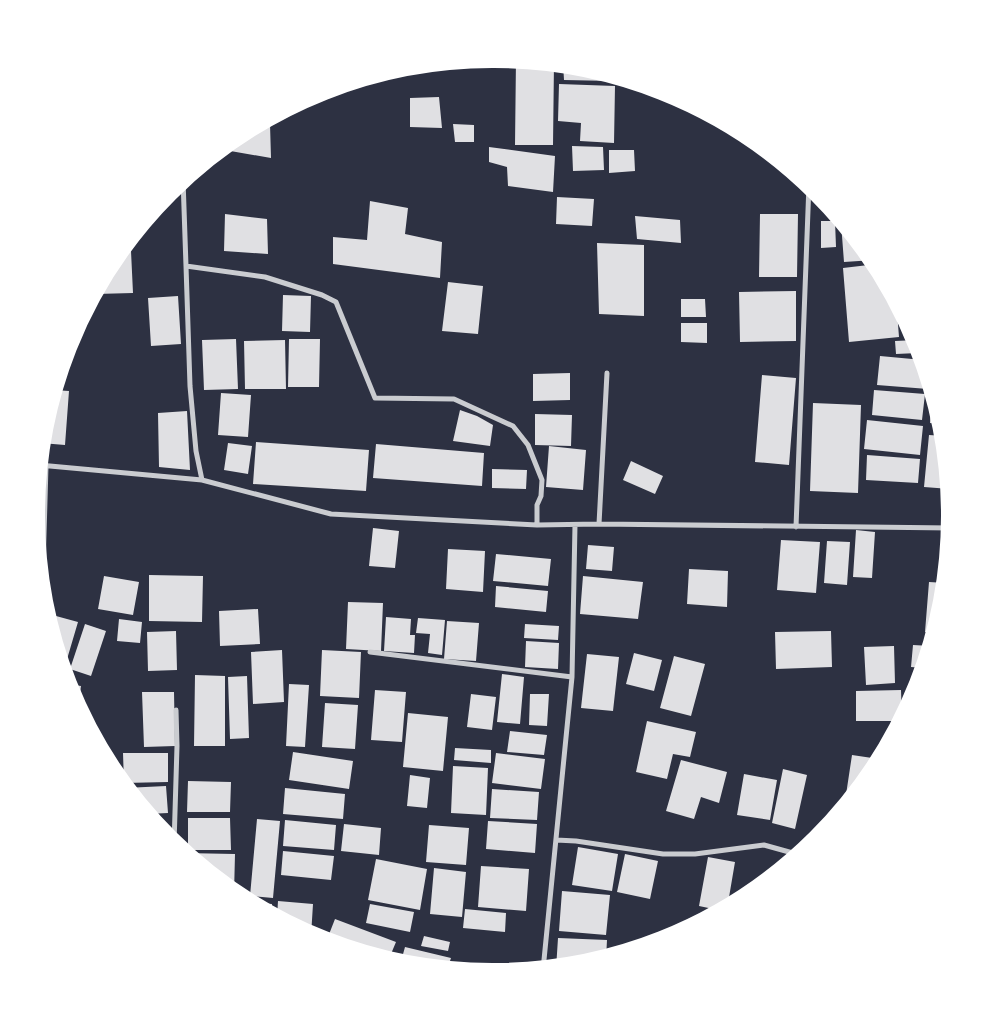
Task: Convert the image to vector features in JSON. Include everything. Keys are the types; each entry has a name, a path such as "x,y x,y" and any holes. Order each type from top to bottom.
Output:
{"street":[{"path":"183,188 190,386 196,450 202,480"},
{"path":"796,527 809,194"},
{"path":"186,266 265,277 322,295 336,302 375,398 454,399 513,426 528,445 542,480 541,496 537,505 537,525"},
{"path":"598,524 607,373"},
{"path":"44,550 46,466 202,480 331,514 537,525 944,528"},
{"path":"544,963 572,676 575,525"},
{"path":"370,652 572,676"},
{"path":"174,834 176,710"},
{"path":"556,840 576,841 663,854 695,854 764,845 791,853"}],"building":[{"path":"516,66 554,69 553,145 515,145"},
{"path":"563,71 613,81 564,80"},
{"path":"559,84 615,86 614,143 580,141 581,123 558,121"},
{"path":"439,97 442,128 410,127 410,98"},
{"path":"270,124 271,158 229,151"},
{"path":"453,124 474,125 474,142 455,142"},
{"path":"572,146 603,147 604,170 573,171"},
{"path":"489,147 555,156 553,192 508,186 507,167 489,162"},
{"path":"609,150 634,150 635,171 609,173"},
{"path":"557,197 594,199 592,226 556,224"},
{"path":"370,201 408,208 405,234 442,242 440,278 333,264 333,237 367,240"},
{"path":"225,214 267,219 268,254 224,251"},
{"path":"760,214 798,214 797,277 759,277"},
{"path":"635,216 680,220 681,243 637,239"},
{"path":"821,221 834,221 836,247 821,248"},
{"path":"842,230 865,261 844,262"},
{"path":"597,243 644,245 644,316 599,314"},
{"path":"128,251 131,251 133,293 101,294 118,265"},
{"path":"868,265 897,317 899,337 849,342 843,268"},
{"path":"448,282 483,286 478,334 442,331"},
{"path":"796,291 796,341 740,342 739,292"},
{"path":"283,295 311,296 310,332 282,331"},
{"path":"178,296 181,344 151,346 148,298"},
{"path":"681,299 705,299 706,317 681,317"},
{"path":"681,323 707,323 707,343 681,342"},
{"path":"236,339 238,389 204,390 202,340"},
{"path":"289,339 320,339 319,387 288,387"},
{"path":"285,340 286,389 245,389 244,341"},
{"path":"908,340 913,353 896,354 895,341"},
{"path":"880,356 915,359 925,389 877,385"},
{"path":"570,373 570,400 533,401 533,374"},
{"path":"762,375 796,378 789,465 755,462"},
{"path":"60,390 69,391 65,445 48,444"},
{"path":"874,390 925,394 922,420 872,415"},
{"path":"221,393 251,395 248,437 218,435"},
{"path":"813,403 861,405 858,493 810,491"},
{"path":"460,410 477,416 493,425 490,446 453,441"},
{"path":"931,410 934,423 930,423"},
{"path":"187,411 190,470 159,467 158,413"},
{"path":"535,414 572,415 571,446 535,445"},
{"path":"867,420 923,426 920,455 864,449"},
{"path":"929,435 936,435 943,488 924,487"},
{"path":"256,442 369,450 366,491 253,484"},
{"path":"228,443 252,446 248,474 224,470"},
{"path":"376,444 484,453 482,486 373,478"},
{"path":"549,446 586,450 583,490 546,487"},
{"path":"867,455 920,459 918,483 866,480"},
{"path":"631,461 663,476 655,494 623,480"},
{"path":"492,469 527,470 526,489 492,488"},
{"path":"373,528 399,531 395,568 369,566"},
{"path":"856,530 875,532 872,578 853,577"},
{"path":"781,540 820,542 816,593 777,590"},
{"path":"827,541 850,542 847,585 824,583"},
{"path":"588,545 614,547 612,571 586,569"},
{"path":"448,549 485,551 483,592 446,589"},
{"path":"496,554 551,559 548,586 493,581"},
{"path":"689,569 728,571 727,607 687,604"},
{"path":"149,575 203,576 202,622 149,621"},
{"path":"104,576 139,582 133,615 98,609"},
{"path":"583,576 643,582 638,619 580,614"},
{"path":"929,582 939,583 928,632 925,632"},
{"path":"496,586 548,591 546,612 495,607"},
{"path":"348,602 383,603 381,651 346,649"},
{"path":"258,609 260,644 220,646 219,611"},
{"path":"54,615 78,622 66,661"},
{"path":"386,617 411,619 410,635 415,635 414,653 384,651"},
{"path":"418,618 445,620 442,655 428,653 430,634 416,633"},
{"path":"119,619 142,622 140,643 117,641"},
{"path":"447,621 479,623 476,661 444,659"},
{"path":"85,624 106,631 91,676 70,669"},
{"path":"525,624 559,626 558,640 524,638"},
{"path":"176,631 177,670 148,671 147,632"},
{"path":"831,631 832,667 776,669 775,632"},
{"path":"526,641 559,643 558,669 525,667"},
{"path":"913,645 924,646 917,667 911,667"},
{"path":"894,646 895,683 866,685 864,647"},
{"path":"282,650 284,702 253,704 251,652"},
{"path":"322,650 361,652 359,698 320,696"},
{"path":"634,653 662,660 654,691 626,684"},
{"path":"587,654 619,657 613,711 581,708"},
{"path":"674,656 705,664 691,716 660,708"},
{"path":"502,674 524,677 520,724 497,722"},
{"path":"195,675 225,676 225,746 194,746"},
{"path":"247,676 249,738 230,739 228,677"},
{"path":"289,684 309,685 305,747 286,746"},
{"path":"76,685 81,686 80,694"},
{"path":"375,690 406,692 402,742 371,740"},
{"path":"901,690 901,705 894,721 856,721 856,691"},
{"path":"142,692 174,692 175,746 144,747"},
{"path":"471,694 496,697 492,730 467,727"},
{"path":"530,694 549,694 547,726 529,725"},
{"path":"325,703 358,705 355,749 322,747"},
{"path":"408,713 448,717 443,771 403,767"},
{"path":"647,721 696,732 690,757 673,754 667,779 636,772"},
{"path":"510,731 547,735 544,755 507,752"},
{"path":"455,748 491,750 491,763 454,760"},
{"path":"293,752 353,761 349,789 289,780"},
{"path":"123,753 168,753 168,782 131,783 124,774"},
{"path":"496,753 545,759 541,789 492,783"},
{"path":"852,755 873,758 868,766 846,795"},
{"path":"681,760 727,772 719,803 701,797 694,819 666,811"},
{"path":"453,766 488,768 486,815 451,813"},
{"path":"783,769 807,775 795,829 772,823"},
{"path":"744,774 777,780 770,820 737,815"},
{"path":"410,775 430,778 427,808 407,806"},
{"path":"188,781 231,782 230,812 187,812"},
{"path":"166,786 168,813 155,814 134,788"},
{"path":"285,788 345,794 343,819 283,814"},
{"path":"492,789 539,792 537,820 490,818"},
{"path":"188,818 230,818 231,850 192,850 188,847"},
{"path":"257,819 280,821 273,898 250,895"},
{"path":"285,820 336,825 334,850 283,846"},
{"path":"488,821 537,824 535,853 486,849"},
{"path":"344,824 381,828 379,855 341,851"},
{"path":"429,825 469,828 466,865 426,862"},
{"path":"578,847 618,854 612,891 572,885"},
{"path":"283,851 334,856 331,880 281,875"},
{"path":"195,853 235,854 234,884"},
{"path":"625,854 658,861 650,899 617,892"},
{"path":"708,857 735,862 729,899 713,909 699,906"},
{"path":"376,859 427,869 420,910 368,900"},
{"path":"481,866 529,869 526,911 478,907"},
{"path":"434,868 466,872 462,917 430,914"},
{"path":"562,891 610,895 606,935 559,931"},
{"path":"278,901 313,904 312,928 294,920 277,911"},
{"path":"264,903 272,904 272,908"},
{"path":"370,904 414,912 410,932 366,923"},
{"path":"465,909 506,913 505,932 463,928"},
{"path":"335,919 396,942 391,954 329,935"},
{"path":"424,936 450,942 448,951 421,946"},
{"path":"558,938 607,940 606,952 557,961"},
{"path":"405,947 451,958 449,964 402,956"}]}
